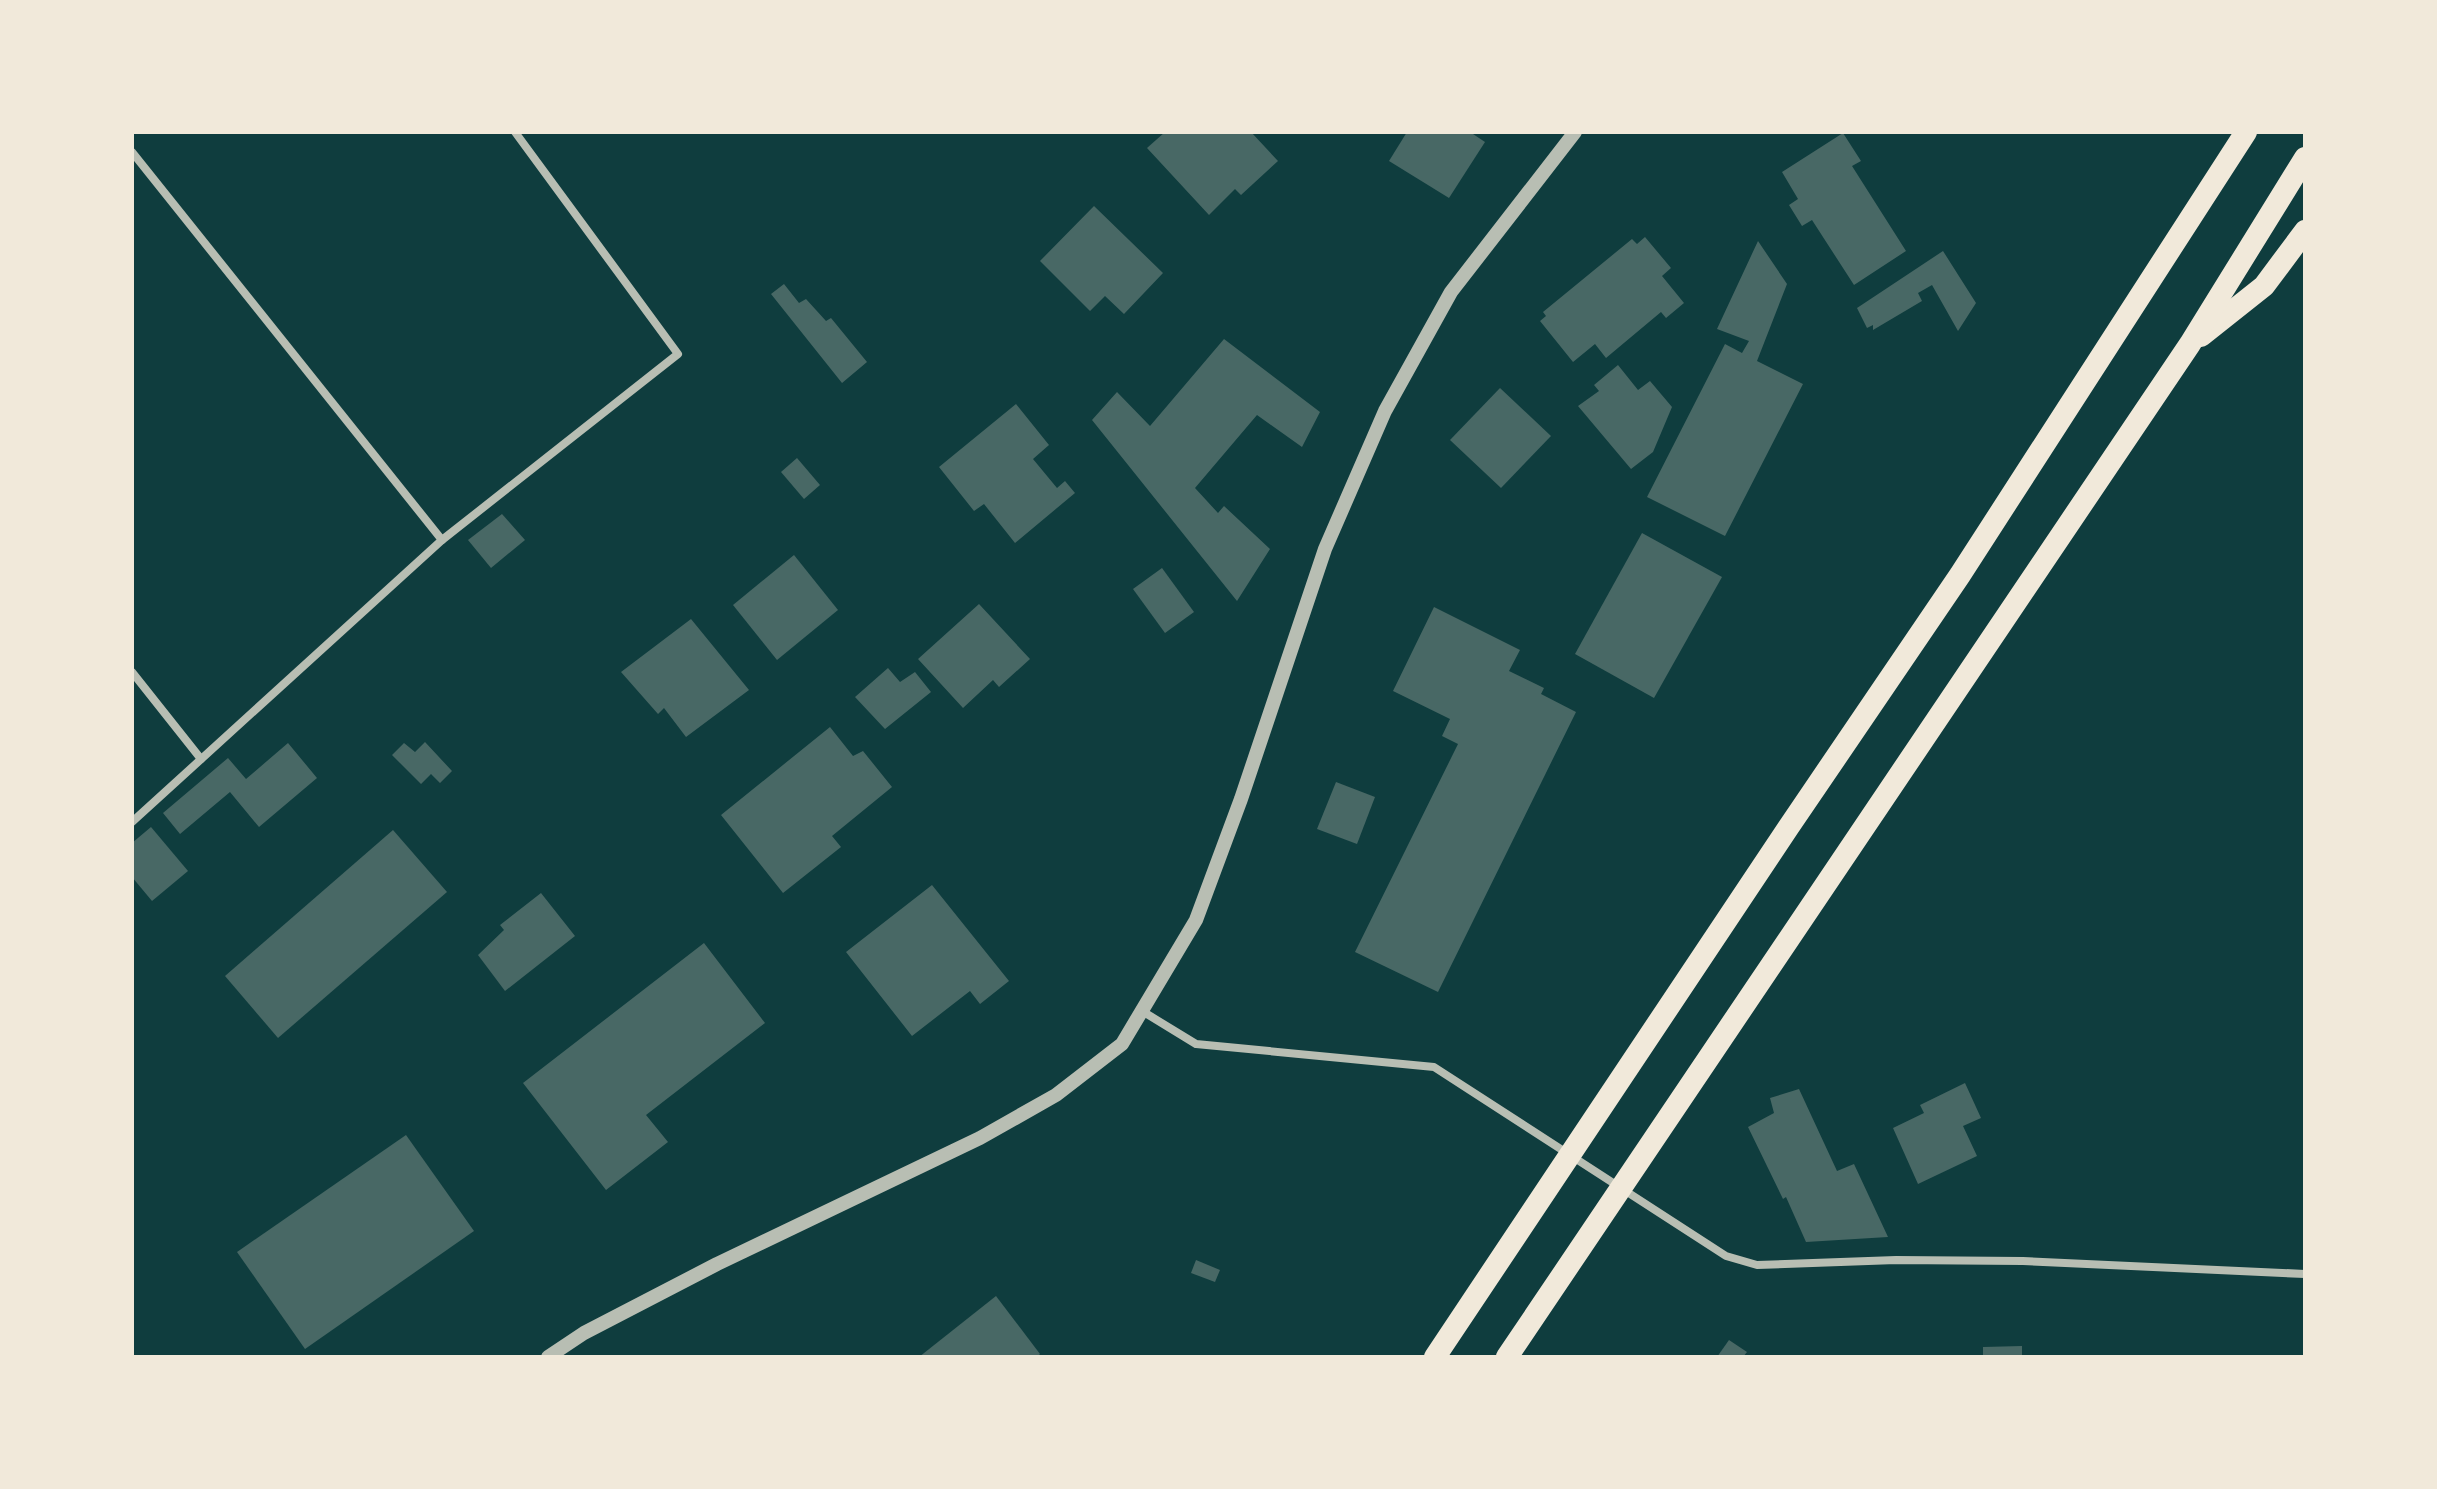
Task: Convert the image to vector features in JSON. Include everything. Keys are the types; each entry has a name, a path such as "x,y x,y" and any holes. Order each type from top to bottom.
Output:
{"highway":[{"path":"1435,1357 1968,563 2246,132"},
{"path":"1507,1357 2190,344 2305,158"},
{"path":"2190,344 2264,286 2305,231"}],"street":[{"path":"132,822 442,540 678,354 515,132"},
{"path":"548,1357 584,1333 717,1264 980,1138 1056,1095 1122,1044 1196,920 1241,799 1325,549 1385,411 1451,292 1575,132"},
{"path":"132,152 442,540"},
{"path":"132,672 201,759"},
{"path":"1142,1011 1196,1044 1434,1067 1726,1256 1757,1265 1896,1260 2023,1261 2305,1274"}],"building":[{"path":"1165,132 1251,132 1278,161 1241,195 1235,189 1209,215 1147,148"},
{"path":"1407,132 1470,132 1485,142 1449,198 1389,161"},
{"path":"1843,133 1861,161 1852,166 1906,251 1854,285 1812,220 1802,226 1789,205 1798,199 1782,172"},
{"path":"1094,206 1163,273 1124,314 1105,296 1090,311 1040,261"},
{"path":"1645,237 1671,268 1662,276 1684,303 1666,318 1661,312 1606,358 1595,344 1573,362 1540,321 1546,316 1543,312 1632,239 1637,244"},
{"path":"1758,241 1787,284 1757,361 1803,384 1725,536 1647,497 1725,344 1742,353 1749,341 1717,329"},
{"path":"1943,251 1976,303 1958,331 1932,285 1918,293 1922,301 1873,330 1873,325 1867,328 1857,308"},
{"path":"784,284 799,303 806,299 826,321 831,318 867,362 842,383 771,294"},
{"path":"1224,339 1320,412 1302,447 1257,415 1195,488 1218,513 1224,506 1270,549 1237,601 1092,420 1117,392 1150,426"},
{"path":"1618,365 1638,390 1650,381 1672,407 1653,452 1631,469 1578,406 1599,391 1594,385"},
{"path":"1500,388 1551,436 1501,488 1450,440"},
{"path":"1016,404 1049,445 1033,459 1057,488 1065,481 1075,493 1015,543 984,504 974,511 939,467"},
{"path":"797,458 820,485 804,499 781,472"},
{"path":"502,514 525,540 491,568 468,540"},
{"path":"1642,533 1722,577 1654,698 1575,654"},
{"path":"794,555 838,610 777,660 733,605"},
{"path":"1162,568 1194,612 1165,633 1133,589"},
{"path":"979,604 1030,659 999,687 993,680 963,708 918,659"},
{"path":"1434,607 1520,650 1509,671 1544,688 1541,694 1576,712 1438,992 1355,952 1458,744 1442,736 1450,719 1393,691"},
{"path":"691,619 749,690 686,737 664,708 658,714 621,672"},
{"path":"888,668 900,682 915,672 931,692 885,729 855,697"},
{"path":"830,727 853,756 863,751 892,787 832,836 841,847 783,893 721,815"},
{"path":"425,742 452,771 440,783 431,774 421,784 392,755 404,743 415,752"},
{"path":"288,743 317,778 259,827 230,792 180,834 163,813 228,758 246,779"},
{"path":"1336,782 1375,797 1357,844 1317,829"},
{"path":"151,827 188,871 152,901 132,877 132,843"},
{"path":"393,830 447,892 278,1038 225,976"},
{"path":"932,885 1009,981 980,1004 970,991 912,1036 846,952"},
{"path":"541,893 575,936 505,991 478,955 504,930 500,925"},
{"path":"704,943 765,1023 646,1115 668,1142 606,1190 523,1083"},
{"path":"1965,1083 1981,1118 1963,1126 1977,1156 1918,1184 1893,1128 1924,1113 1920,1105"},
{"path":"1799,1089 1837,1171 1854,1164 1888,1237 1806,1242 1786,1197 1783,1199 1748,1127 1774,1113 1770,1098"},
{"path":"406,1135 474,1231 305,1349 237,1252"},
{"path":"1196,1260 1220,1270 1215,1282 1191,1273"},
{"path":"996,1296 1040,1354 1037,1357 919,1357"},
{"path":"1729,1340 1747,1352 1743,1357 1717,1357"},
{"path":"2022,1346 2022,1357 1983,1357 1983,1347"}]}
